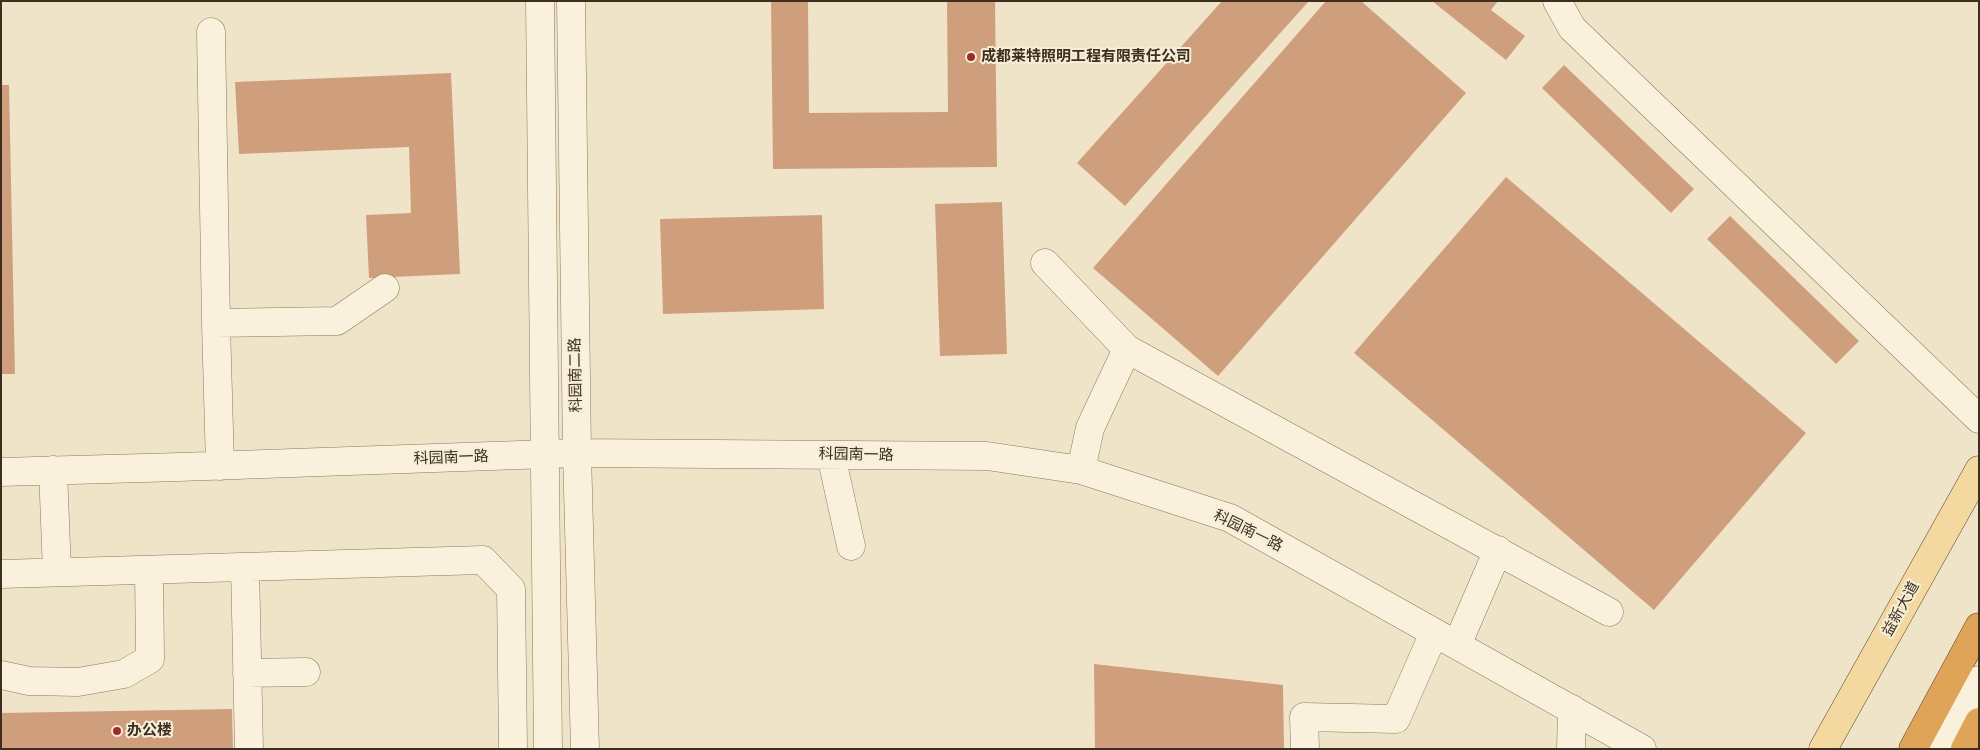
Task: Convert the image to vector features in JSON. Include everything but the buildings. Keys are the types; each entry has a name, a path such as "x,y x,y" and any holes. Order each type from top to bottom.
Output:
{"highway":[{"path":"1912,749 1979,627"},
{"path":"1965,749 1979,722"}],"main road":[{"name":"益新大道","path":"1823,749 1979,470"}],"street":[{"path":"540,1 548,749"},
{"name":"科园南二路","path":"571,1 577,453 585,749"},
{"path":"1557,1 1572,28 1979,419"},
{"path":"211,32 220,466"},
{"path":"1045,263 1127,349 1609,612"},
{"path":"216,323 337,321 385,288"},
{"path":"1081,470 1090,428 1127,349"},
{"name":"科园南一路","path":"1,472 577,453 987,456 1081,470 1230,518 1642,749"},
{"path":"831,455 851,546"},
{"path":"53,470 57,572"},
{"path":"1305,749 1304,717 1396,720 1498,550"},
{"path":"1,574 483,560 511,589 513,749"},
{"path":"245,567 249,749"},
{"path":"1,675 29,681 78,682 124,674 150,659 149,570"},
{"path":"247,672 306,672"},
{"path":"1941,749 1979,680"},
{"path":"1571,749 1572,709"}],"place":[{"name":"成都莱特照明工程有限责任公司","path":"971,57"},
{"name":"办公楼","path":"117,731"}]}
